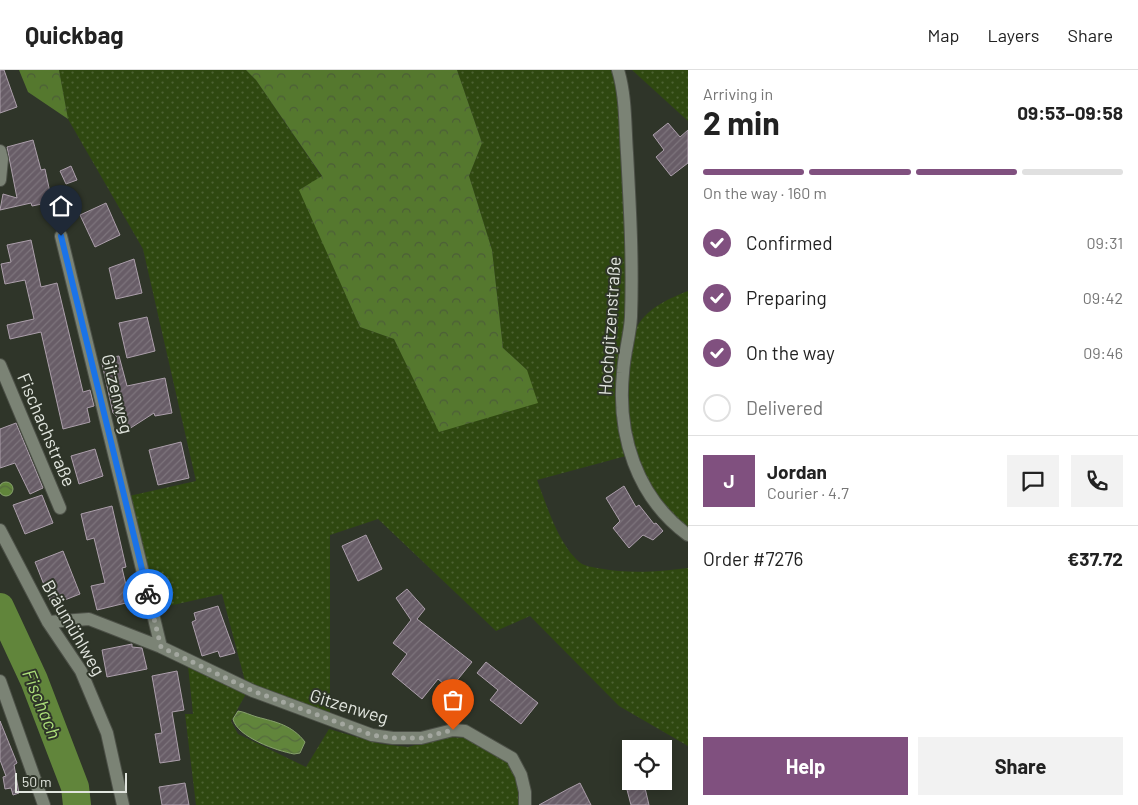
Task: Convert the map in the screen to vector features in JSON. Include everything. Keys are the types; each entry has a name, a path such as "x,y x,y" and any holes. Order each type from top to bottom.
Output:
{"street":[{"name":"Hochgitzenstraße","path":"618,70 624,98 632,230 631,321 623,372 624,425 629,452 654,502 688,534"},
{"path":"0,152 2,159 0,180"},
{"name":"Gitzenweg","path":"61,236 161,647"},
{"name":"Fischachstraße","path":"0,365 60,508"},
{"name":"Bräumühlweg","path":"0,530 48,622 80,671 107,733 122,805"},
{"name":"Gitzenweg","path":"48,622 89,619 161,647 253,691 372,735 393,738 421,738 453,730 465,731 512,758 521,775 526,792 525,805"},
{"path":"0,681 44,805"}],"shaded area":[{"path":"59,70 246,70 256,80 322,177 300,190 360,327 394,339 440,432 527,370 503,348 492,250 469,176 482,143 457,70 615,70 630,230 626,456 537,480 560,537 574,557 582,564 609,570 632,572 688,568 688,746 619,706 530,616 496,631 378,519 330,535 330,716 245,681 222,594 155,609 129,496 196,481 143,249 68,119"},
{"path":"632,70 688,70 688,121"},
{"path":"688,291 688,531 660,502 639,468 630,437 626,396 629,356 638,325 653,309 667,300"},
{"path":"188,666 247,692 231,721 238,734 306,767 329,729 381,744 408,747 445,737 466,738 503,758 513,768 522,805 196,805 185,714 193,714"}],"green space":[{"path":"19,70 59,70 68,119 28,92"},
{"path":"246,70 457,70 482,143 469,176 492,250 503,348 527,370 538,403 439,432 394,339 360,327 299,190 322,176 256,80"}],"water":[{"path":"3,482 9,482 13,489 9,496 3,496 -1,492 -1,486"},
{"path":"238,711 277,723 295,732 305,742 300,753 294,754 278,750 242,732 236,726 233,719"}],"building":[{"path":"0,70 4,70 17,107 0,113"},
{"path":"668,123 680,137 688,130 688,163 671,176 656,157 664,150 653,135"},
{"path":"33,140 41,170 45,169 52,202 32,206 31,203 0,210 3,194 17,198 7,147"},
{"path":"71,166 77,180 66,184 60,171"},
{"path":"106,203 120,235 95,247 80,215"},
{"path":"31,240 41,287 57,283 83,392 90,390 94,406 87,408 90,422 63,429 41,332 10,339 7,325 34,319 25,280 5,284 1,264 11,262 7,245"},
{"path":"134,259 142,293 116,299 109,268"},
{"path":"147,317 155,351 127,358 119,323"},
{"path":"119,356 127,386 165,378 172,413 155,416 154,413 129,429 113,413 101,359"},
{"path":"16,423 43,488 30,494 15,463 0,468 0,429"},
{"path":"181,442 189,478 158,485 149,450"},
{"path":"95,449 103,476 79,484 71,456"},
{"path":"624,486 636,507 639,505 654,524 656,523 663,531 653,540 643,535 629,548 613,528 620,521 606,498"},
{"path":"42,495 53,523 25,534 13,505"},
{"path":"112,506 126,567 122,568 130,602 97,610 91,586 105,583 94,538 87,540 81,514"},
{"path":"366,535 382,569 358,581 342,546"},
{"path":"63,551 80,594 52,605 35,562"},
{"path":"407,589 425,609 417,619 472,662 450,689 438,679 422,699 392,674 407,654 393,643 411,620 396,598"},
{"path":"218,606 235,653 220,657 218,651 202,656 192,622 196,620 194,613"},
{"path":"132,644 132,647 142,648 147,669 107,677 102,650"},
{"path":"486,662 538,703 521,724 490,700 498,690 477,673"},
{"path":"177,671 184,710 172,712 180,760 160,763 155,734 162,733 152,676"},
{"path":"0,721 17,763 14,765 19,793 13,795 11,788 5,789 3,777 6,776 0,760"},
{"path":"185,783 189,805 162,805 159,787"},
{"path":"580,783 591,805 539,805 568,789"},
{"path":"627,790 645,790 649,805 631,805"}],"waterway":[{"name":"Fischach","path":"0,607 34,680 75,787 77,805"}],"way so far":[{"path":"148,594 161,647 253,691 343,726 372,735 393,738 421,738 453,730"}],"route":[{"path":"61,236 148,594"}]}
